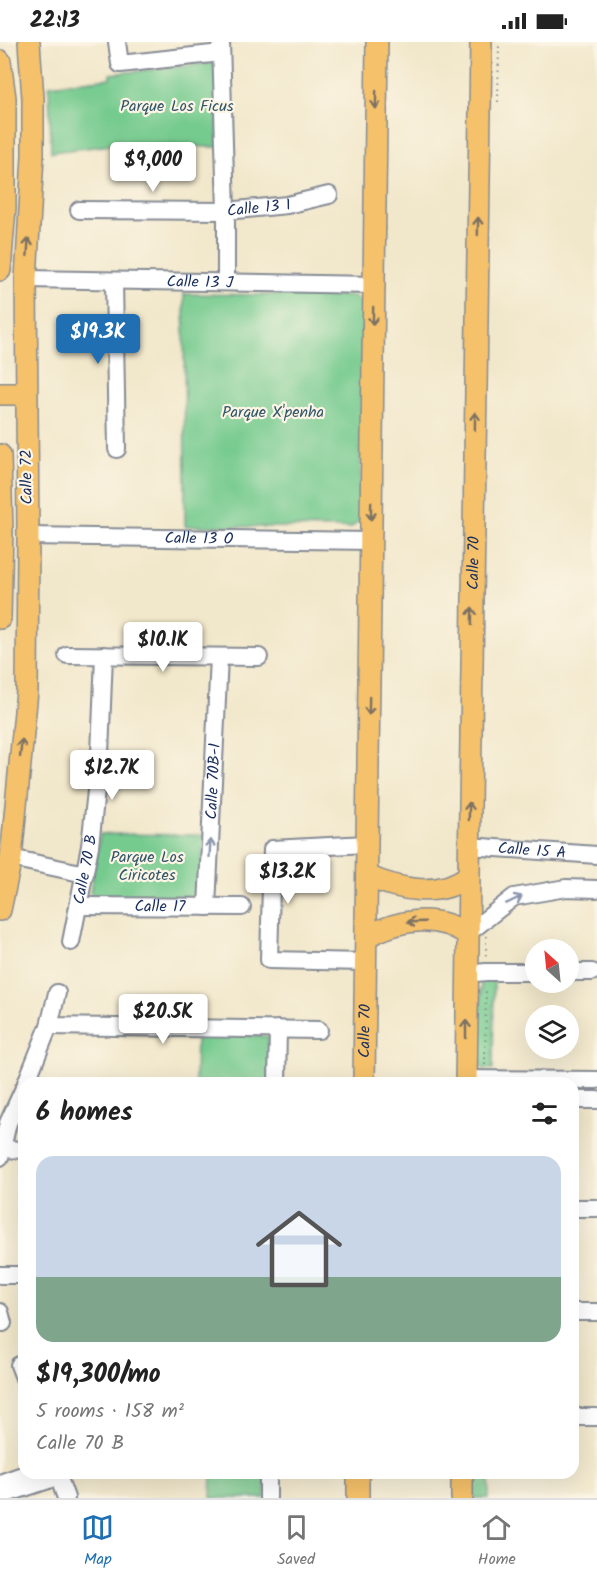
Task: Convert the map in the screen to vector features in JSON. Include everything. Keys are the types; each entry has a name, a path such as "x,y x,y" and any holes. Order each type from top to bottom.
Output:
{"main road":[{"name":"Calle 72","path":"0,910 11,858 9,783 27,691 26,279 33,156 33,99 29,42"},
{"name":"Calle 70","path":"364,1077 377,42"},
{"name":"Calle 70","path":"466,1077 481,42"},
{"path":"0,61 5,98 5,208 0,270"},
{"path":"5,208 31,208"},
{"path":"0,394 26,394"},
{"name":"Calle 72","path":"0,455 1,611"},
{"path":"1,611 27,607"},
{"path":"367,876 395,886 424,890 446,887 468,876"},
{"path":"366,937 404,922 422,921 442,923 458,928 467,934"},
{"path":"358,1479 358,1498"},
{"path":"462,1479 462,1498"}],"street":[{"path":"117,42 120,64 221,47 226,282"},
{"name":"Calle 13 I","path":"79,210 226,211 287,205 329,195"},
{"name":"Calle 13 J","path":"26,279 374,285"},
{"path":"114,281 117,449"},
{"name":"Calle 13 O","path":"28,536 371,541"},
{"path":"67,655 259,657"},
{"name":"Calle 70 B","path":"71,942 90,846 100,754 104,655"},
{"name":"Calle 70B-1","path":"207,907 219,657"},
{"path":"366,962 269,960 272,849 367,844"},
{"name":"Calle 15 A","path":"468,846 597,855"},
{"path":"11,858 85,874"},
{"path":"467,934 514,897 566,888 597,889"},
{"name":"Calle 17","path":"78,906 242,907"},
{"path":"466,974 525,972"},
{"path":"579,972 592,972"},
{"path":"28,1077 49,1026 57,993"},
{"path":"49,1026 319,1030"},
{"path":"277,1077 278,1029"},
{"path":"579,1080 597,1080"},
{"path":"579,1100 597,1100"},
{"path":"18,1101 8,1123 1,1153 18,1151"},
{"path":"579,1208 597,1208"},
{"path":"0,1275 18,1275"},
{"path":"579,1312 597,1312"},
{"path":"579,1417 597,1417"},
{"path":"0,1483 18,1477"},
{"path":"0,1496 46,1479"},
{"path":"59,1479 66,1498"},
{"path":"268,1479 268,1498"}],"green space":[{"name":"Parque Los Ficus","path":"213,63 219,66 218,147 111,145 51,152 49,85 110,78 110,74"},
{"name":"Parque X'penha","path":"184,294 354,296 362,304 360,520 351,528 185,526"},
{"name":"Parque Los Ciricotes","path":"100,834 203,835 203,894 197,899 97,898 90,893"},
{"path":"484,979 494,979 493,1069 484,1069 480,1066 481,983"},
{"path":"196,1034 266,1036 272,1041 271,1077 195,1077"},
{"path":"212,1479 266,1479 265,1498 211,1498"},
{"path":"475,1479 489,1479 489,1498 474,1498"}]}
